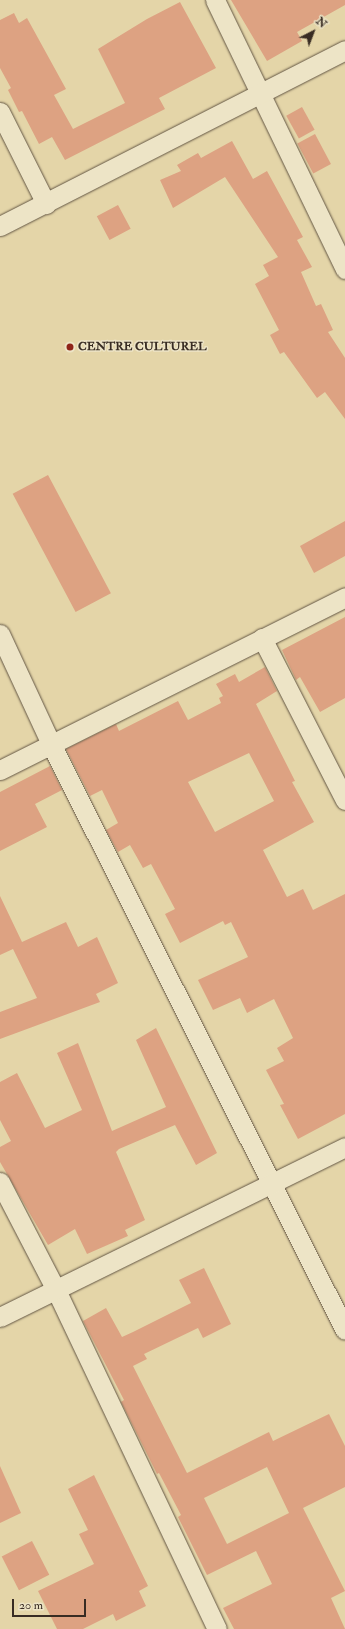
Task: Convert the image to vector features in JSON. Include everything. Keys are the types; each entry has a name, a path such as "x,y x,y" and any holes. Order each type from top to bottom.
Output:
{"street":[{"path":"215,0 345,269"},
{"path":"0,226 46,204 345,50"},
{"path":"0,112 46,204"},
{"path":"0,770 52,746 345,597"},
{"path":"0,634 52,746 345,1330"},
{"path":"262,638 345,800"},
{"path":"0,1317 271,1185 345,1147"},
{"path":"0,1182 56,1290 217,1629"}],"building":[{"path":"231,0 345,0 345,5 297,32 302,41 267,61"},
{"path":"180,2 216,68 159,98 165,109 65,160 52,137 39,144 22,111 19,112 8,90 11,88 0,68 0,20 14,13 19,23 27,18 66,89 54,95 73,129 125,103 98,49 147,19"},
{"path":"302,107 315,130 299,138 286,116"},
{"path":"315,134 331,164 313,173 297,143"},
{"path":"232,141 253,179 267,171 303,237 297,240 312,267 301,272 316,306 321,304 333,330 328,332 345,358 345,419 325,392 317,398 284,352 280,354 270,335 279,330 255,284 269,276 263,265 278,257 225,177 173,208 160,180 181,171 177,165 198,153 201,158"},
{"path":"118,205 131,229 109,240 97,216"},
{"path":"48,475 111,593 76,612 13,494"},
{"path":"345,521 345,556 314,573 300,546"},
{"path":"345,617 345,698 320,712 300,677 296,680 282,650"},
{"path":"265,667 277,691 256,704 295,781 292,782 314,822 263,850 287,897 303,889 313,910 345,894 345,1114 298,1139 280,1105 284,1104 266,1070 284,1061 277,1048 293,1038 274,999 247,1013 240,998 213,1010 198,980 248,957 231,922 225,925 223,921 180,943 165,914 175,909 151,864 143,868 130,845 118,852 106,830 118,823 102,790 90,796 66,749 116,724 119,731 178,701 188,720 221,703 219,698 223,696 216,684 235,674 239,682","holes":["249,753 274,801 215,832 188,782"]},
{"path":"50,766 62,790 35,804 47,827 0,851 0,792"},
{"path":"0,896 22,942 66,922 78,947 97,937 118,983 96,994 100,1002 0,1039 0,1012 37,998 13,949 0,955"},
{"path":"156,1028 217,1153 196,1165 175,1125 119,1149 116,1152 145,1220 125,1230 128,1236 87,1254 75,1229 48,1245 0,1162 0,1147 11,1141 0,1120 0,1082 17,1073 45,1128 82,1110 57,1053 78,1043 112,1131 166,1107 136,1040"},
{"path":"204,1268 231,1324 203,1338 198,1328 144,1354 147,1359 133,1366 187,1473 269,1432 273,1441 329,1414 345,1446 345,1487 303,1508 345,1591 331,1598 345,1629 234,1629 223,1608 272,1584 256,1551 207,1575 178,1517 181,1515 159,1473 157,1474 121,1402 124,1400 83,1321 106,1308 122,1337 191,1303 179,1280","holes":["267,1467 289,1513 227,1544 204,1498"]},
{"path":"0,1466 21,1513 0,1523"},
{"path":"94,1475 148,1586 139,1591 146,1606 116,1621 113,1614 83,1629 57,1629 38,1591 94,1564 79,1534 88,1530 68,1489"},
{"path":"32,1541 49,1575 19,1590 2,1556"}],"place":[{"name":"CENTRE CULTUREL","path":"70,347"}]}
